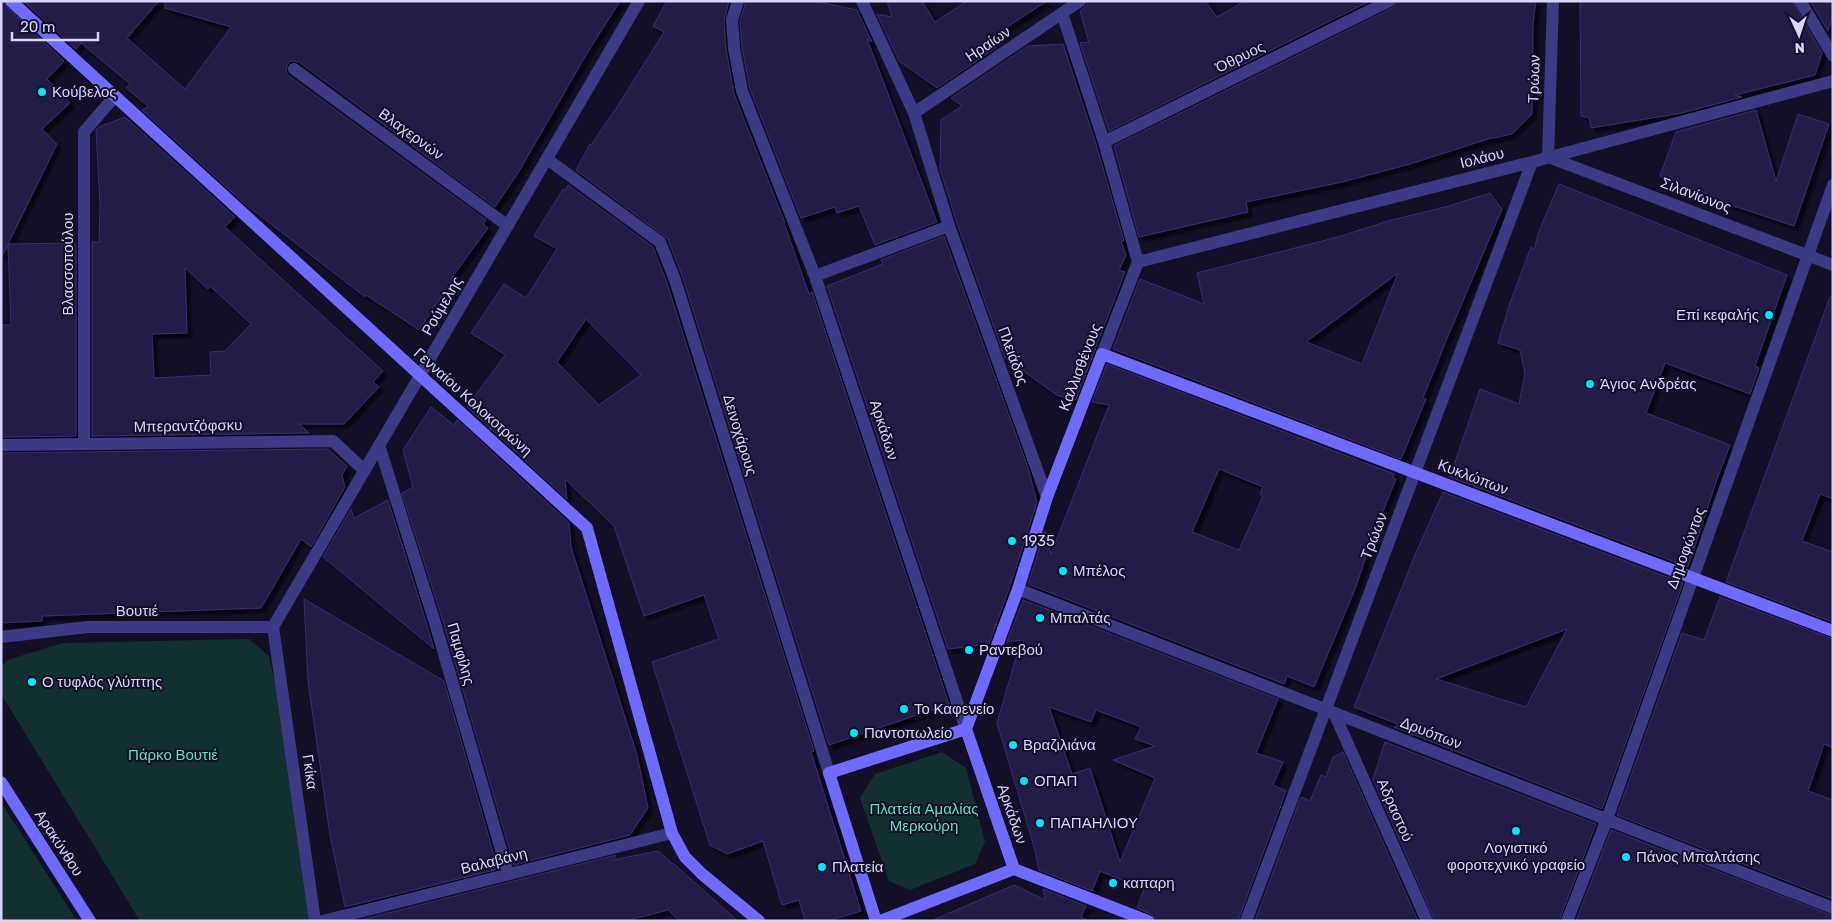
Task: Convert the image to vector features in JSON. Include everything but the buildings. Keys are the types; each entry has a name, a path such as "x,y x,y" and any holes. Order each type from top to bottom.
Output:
{"street":[{"name":"Γενναίου Κολοκοτρώνη","path":"11,1 587,528 672,833 685,857 702,874 759,921"},
{"name":"Ρούμελης","path":"273,627 639,1"},
{"name":"Αρκάδων","path":"738,1 732,20 734,48 742,91 815,276 1014,869"},
{"name":"Πλειάδος","path":"862,1 914,113 949,226 1047,497"},
{"name":"Ηραίων","path":"914,113 1080,1"},
{"name":"Όθρυος","path":"1104,142 1389,1"},
{"name":"Τρώων","path":"1548,157 1553,1"},
{"path":"1800,1 1833,56"},
{"path":"1062,13 1104,142 1138,262"},
{"name":"Βλαχερνών","path":"294,69 508,226"},
{"name":"Ιολάου","path":"1138,262 1532,162 1833,81"},
{"name":"Βλασσοπούλου","path":"84,444 84,132 115,96"},
{"name":"Σιλανίωνος","path":"1548,157 1833,265"},
{"name":"Δεινοχάρους","path":"547,159 660,242 681,299 829,773"},
{"name":"Τρώων","path":"1246,921 1330,711 1415,472 1532,162"},
{"name":"Δημοφώντος","path":"1568,921 1607,819 1833,184"},
{"path":"815,276 949,226"},
{"name":"Καλλισθένους","path":"966,729 1018,589 1047,497 1138,262"},
{"name":"Κυκλώπων","path":"1102,354 1833,631"},
{"name":"Μπεραντζόφσκυ","path":"1,445 333,441 364,470"},
{"name":"Παμφίλης","path":"379,445 435,623 508,874"},
{"name":"Δρυόπων","path":"1018,589 1833,908"},
{"name":"Βουτιέ","path":"1,637 88,627 273,627"},
{"name":"Γκίκα","path":"273,627 315,921"},
{"name":"Αδραστού","path":"1330,711 1427,921"},
{"path":"876,921 829,773 966,729"},
{"name":"Αρακύνθου","path":"1,782 90,921"},
{"name":"Βαλαβάνη","path":"323,921 672,833"},
{"path":"880,921 1014,869 1148,921"}],"green space":[{"name":"Πάρκο Βουτιέ","path":"249,639 269,656 288,742 312,921 140,921 1,694 1,667 7,660 63,643"},
{"name":"Πλατεία Αμαλίας Μερκούρη","path":"942,752 966,768 985,842 975,864 910,890 889,881 860,798 875,774"},
{"path":"1,802 77,921 1,921"}],"place":[{"name":"Κούβελος","path":"42,92"},
{"name":"Επί κεφαλής","path":"1769,315"},
{"name":"Άγιος Ανδρέας","path":"1590,384"},
{"name":"1935","path":"1012,541"},
{"name":"Μπέλος","path":"1063,571"},
{"name":"Μπαλτάς","path":"1040,618"},
{"name":"Ραντεβού","path":"969,650"},
{"name":"Ο τυφλός γλύπτης","path":"32,682"},
{"name":"Το Καφενείο","path":"904,709"},
{"name":"Παντοπωλείο","path":"854,733"},
{"name":"Βραζιλιάνα","path":"1013,745"},
{"name":"ΟΠΑΠ","path":"1024,781"},
{"name":"ΠΑΠΑΗΛΙΟΥ","path":"1040,823"},
{"name":"Λογιστικό φοροτεχνικό γραφείο","path":"1516,831"},
{"name":"Πάνος Μπαλτάσης","path":"1626,857"},
{"name":"Πλατεία","path":"822,867"},
{"name":"καπαρη","path":"1113,883"}]}
